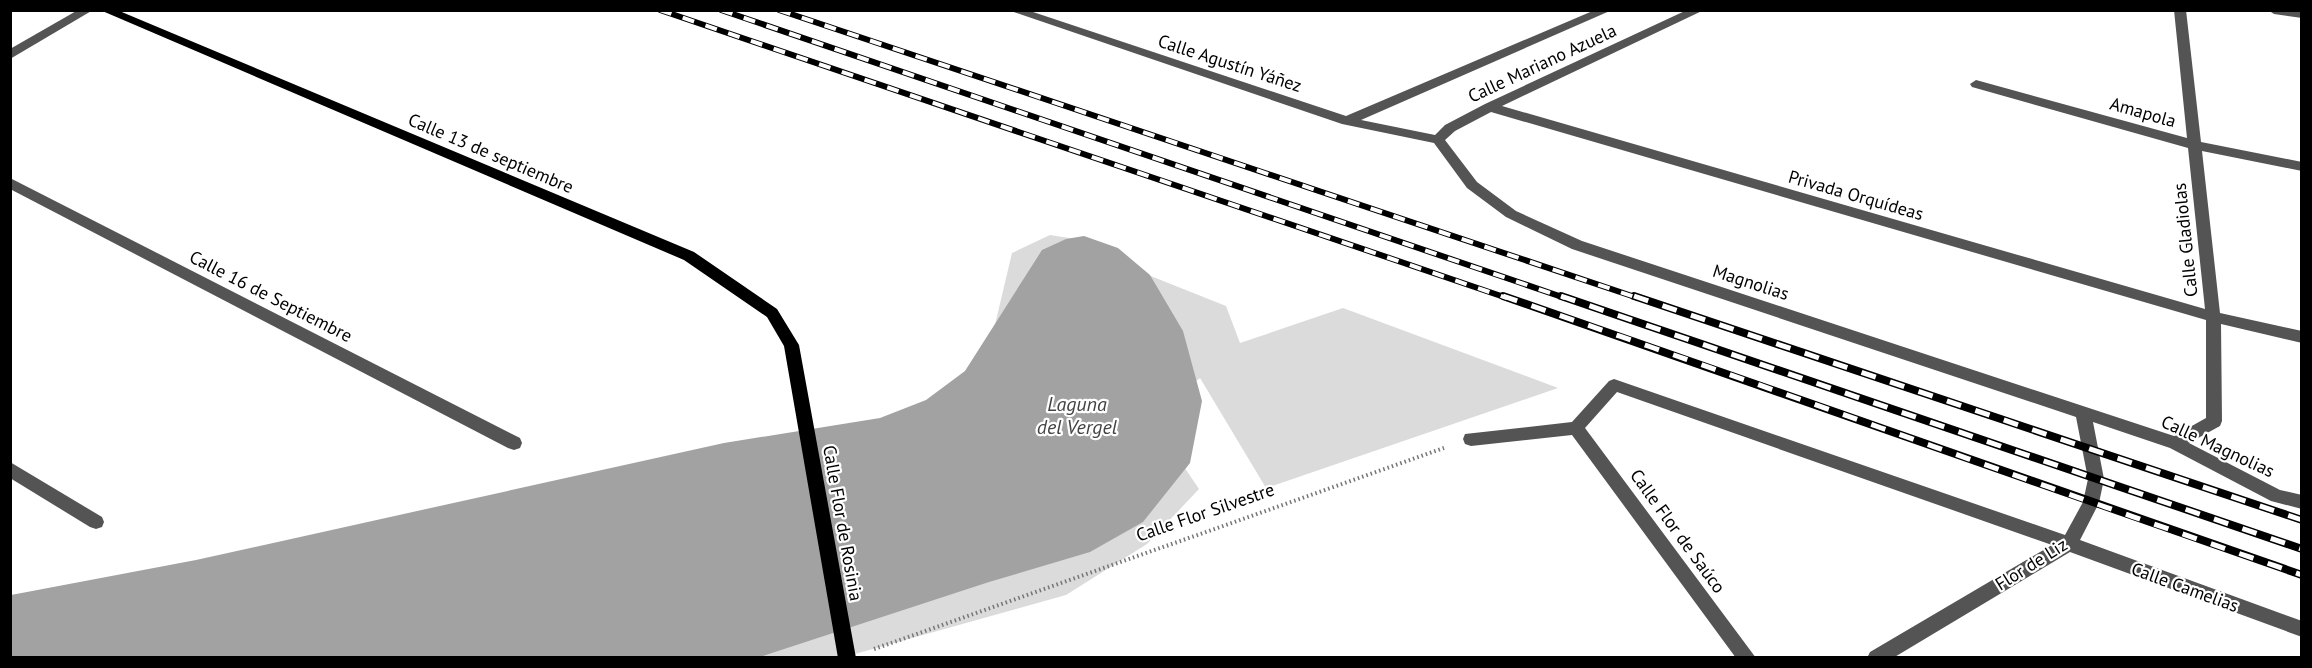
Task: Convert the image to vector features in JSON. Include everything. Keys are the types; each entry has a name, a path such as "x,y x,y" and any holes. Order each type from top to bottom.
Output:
{"main road":[{"name":"Calle 13 de septiembre","path":"106,10 689,256 772,313 791,345 801,394"},
{"name":"Calle Flor de Rosinia","path":"801,394 847,657"}],"street":[{"path":"10,55 87,10"},
{"name":"Calle Agustín Yáñez","path":"1014,10 1347,121 1438,140"},
{"name":"Calle Mariano Azuela","path":"1347,121 1606,10"},
{"name":"Calle Mariano Azuela","path":"1438,140 1450,128 1490,107 1698,10"},
{"name":"Calle Gladiolas","path":"2175,443 2214,421 2213,317 2180,10"},
{"path":"2274,10 2301,14"},
{"name":"Amapola","path":"1976,84 2195,145 2301,167"},
{"name":"Privada Orquídeas","path":"1490,107 2213,317 2301,337"},
{"name":"Magnolias","path":"1438,140 1472,184 1511,214 1577,245 2083,412"},
{"name":"Calle 16 de Septiembre","path":"10,183 514,443"},
{"name":"Calle Camelias","path":"1576,428 1614,385 2069,544 2301,629"},
{"name":"Calle Magnolias","path":"2083,412 2175,443 2277,496 2301,502"},
{"name":"Flor de Liz","path":"1875,657 2069,544 2091,503 2096,479 2083,412"},
{"path":"1471,439 1576,428"},
{"name":"Calle Flor de Saúco","path":"1576,428 1747,657"},
{"path":"10,469 96,522"}],"path":[{"name":"Calle Flor Silvestre","path":"872,650 1471,439"}],"shaded area":[{"name":"Laguna del Vergel","path":"1050,235 1082,240 1108,259 1226,306 1240,343 1343,308 1558,388 1266,488 1200,378 1184,391 1168,443 1199,489 1147,544 1066,595 844,657 11,658 822,468 955,386 994,329 1012,253"}],"water":[{"name":"Laguna del Vergel","path":"1084,236 1118,248 1150,275 1183,331 1202,401 1190,463 1143,522 1090,552 989,582 760,657 11,658 11,595 196,560 724,443 880,418 926,400 965,371 1042,250 1066,239"}],"railway":[{"path":"660,10 1507,298"},
{"path":"721,10 1565,298"},
{"path":"779,10 1638,298"},
{"path":"1503,296 2302,575"},
{"path":"1561,296 2302,549"},
{"path":"1634,296 2302,520"}]}
